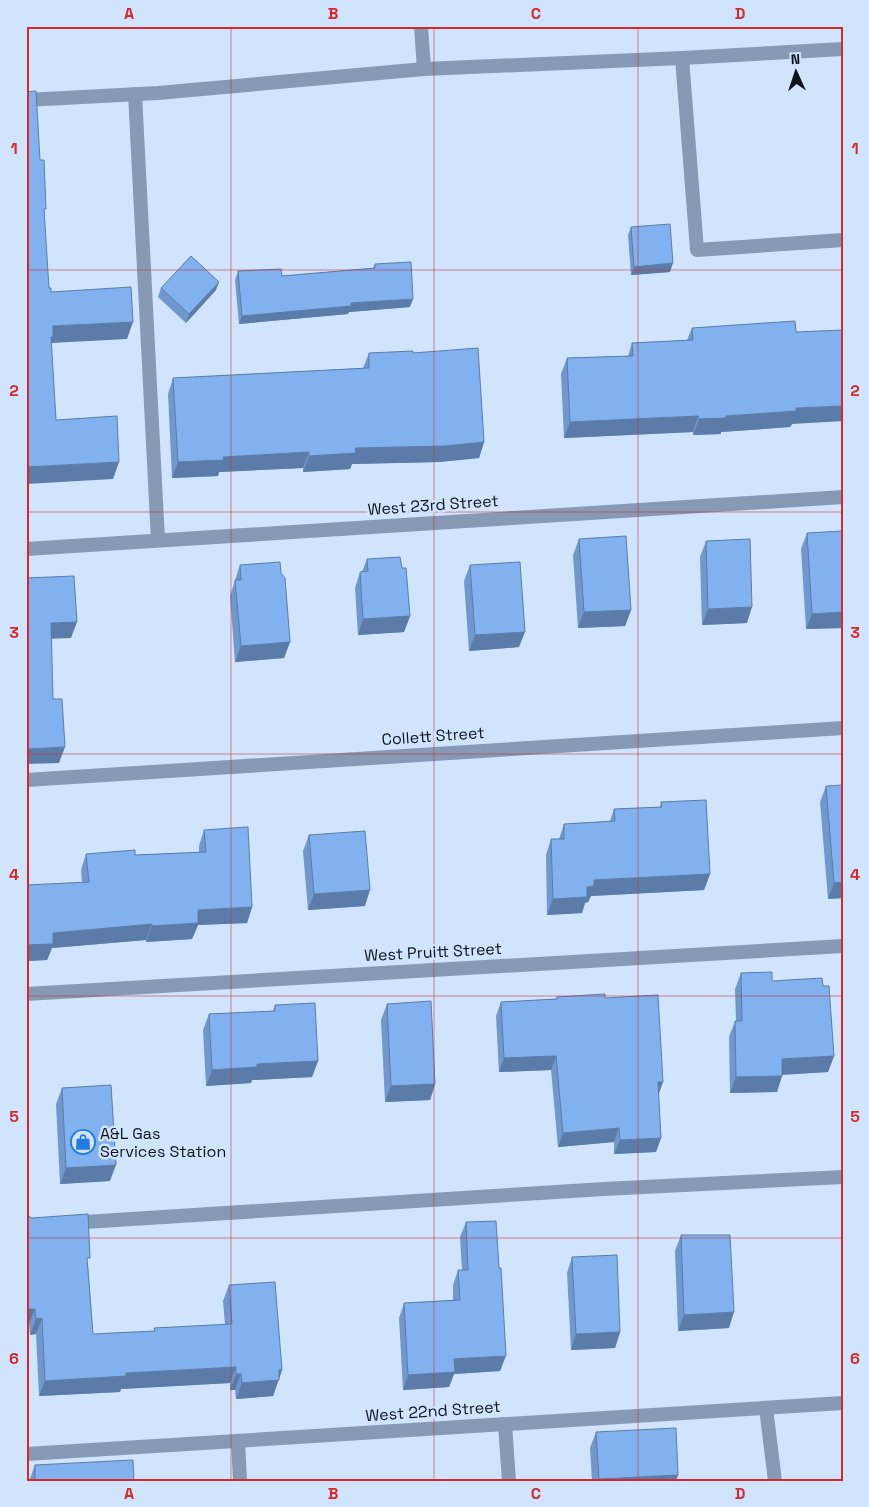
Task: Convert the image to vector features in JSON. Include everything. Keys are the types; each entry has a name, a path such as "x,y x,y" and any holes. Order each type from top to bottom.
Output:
{"street":[{"path":"421,26 424,69"},
{"path":"26,100 135,94 424,69 843,49"},
{"path":"682,58 697,250 843,240"},
{"path":"135,94 158,540"},
{"name":"West 23rd Street","path":"26,549 843,497"},
{"name":"Collett Street","path":"26,780 843,728"},
{"name":"West Pruitt Street","path":"26,994 843,946"},
{"path":"56,1224 604,1189 843,1177"},
{"name":"West 22nd Street","path":"26,1454 843,1403"},
{"path":"766,1408 775,1481"},
{"path":"505,1424 509,1481"},
{"path":"238,1441 240,1481"}],"building":[{"path":"36,91 40,160 44,160 46,209 44,209 49,288 51,288 51,292 131,287 133,322 53,326 53,337 51,337 56,420 117,416 119,462 26,467 26,92"},
{"path":"670,224 673,263 634,267 631,227"},
{"path":"191,256 219,282 189,314 161,288"},
{"path":"411,262 413,299 351,303 351,306 242,316 238,271 281,269 282,276 375,268 375,264"},
{"path":"795,321 796,332 843,330 843,406 796,408 796,411 726,416 726,418 699,419 698,416 570,422 567,358 633,356 632,343 693,340 692,328"},
{"path":"478,348 484,442 445,446 355,448 356,453 309,456 309,452 223,457 224,460 178,462 173,378 369,368 369,353 413,351 413,353"},
{"path":"843,531 843,612 812,614 807,533"},
{"path":"626,536 631,610 584,612 579,539"},
{"path":"750,539 752,607 708,609 706,541"},
{"path":"400,557 402,568 406,568 410,616 363,619 360,572 368,571 367,559"},
{"path":"280,562 281,573 285,578 290,642 241,646 235,580 241,580 240,565"},
{"path":"520,562 525,632 475,635 470,565"},
{"path":"74,576 77,622 51,623 53,699 62,699 65,747 26,749 26,578"},
{"path":"843,785 843,882 834,883 826,786"},
{"path":"706,800 710,874 594,880 594,886 587,887 587,897 553,899 551,839 564,839 564,824 615,821 614,809 662,807 661,802"},
{"path":"248,827 252,907 198,910 198,923 152,926 152,924 53,933 53,944 26,945 26,885 89,882 86,854 135,850 135,855 206,852 204,830"},
{"path":"365,831 370,890 314,894 309,835"},
{"path":"772,972 772,981 822,978 823,986 829,986 834,1056 782,1059 782,1076 736,1077 735,1021 742,1021 741,973"},
{"path":"605,994 605,998 658,995 663,1082 658,1082 661,1138 620,1140 619,1128 563,1133 556,1056 504,1058 501,1002"},
{"path":"431,1001 435,1084 391,1086 387,1004"},
{"path":"315,1003 318,1061 257,1064 257,1067 212,1070 209,1014 275,1011 275,1005"},
{"name":"A&L Gas Services Station","path":"111,1085 116,1165 66,1168 62,1088"},
{"path":"88,1214 90,1258 87,1258 93,1334 155,1331 154,1328 232,1324 229,1285 275,1282 282,1370 279,1370 279,1380 242,1383 241,1374 236,1374 236,1367 126,1373 126,1376 45,1381 42,1318 36,1319 35,1309 26,1309 26,1215 32,1218"},
{"path":"496,1221 499,1268 501,1268 506,1356 454,1359 455,1372 408,1375 404,1303 460,1300 458,1270 468,1270 466,1222"},
{"path":"681,1235 730,1235 734,1312 684,1315"},
{"path":"617,1255 620,1332 576,1334 572,1257"},
{"path":"676,1428 678,1475 599,1479 596,1432"},
{"path":"133,1460 134,1481 35,1481 35,1465"}],"place":[{"name":"A&L Gas Services Station","path":"83,1142"}]}
